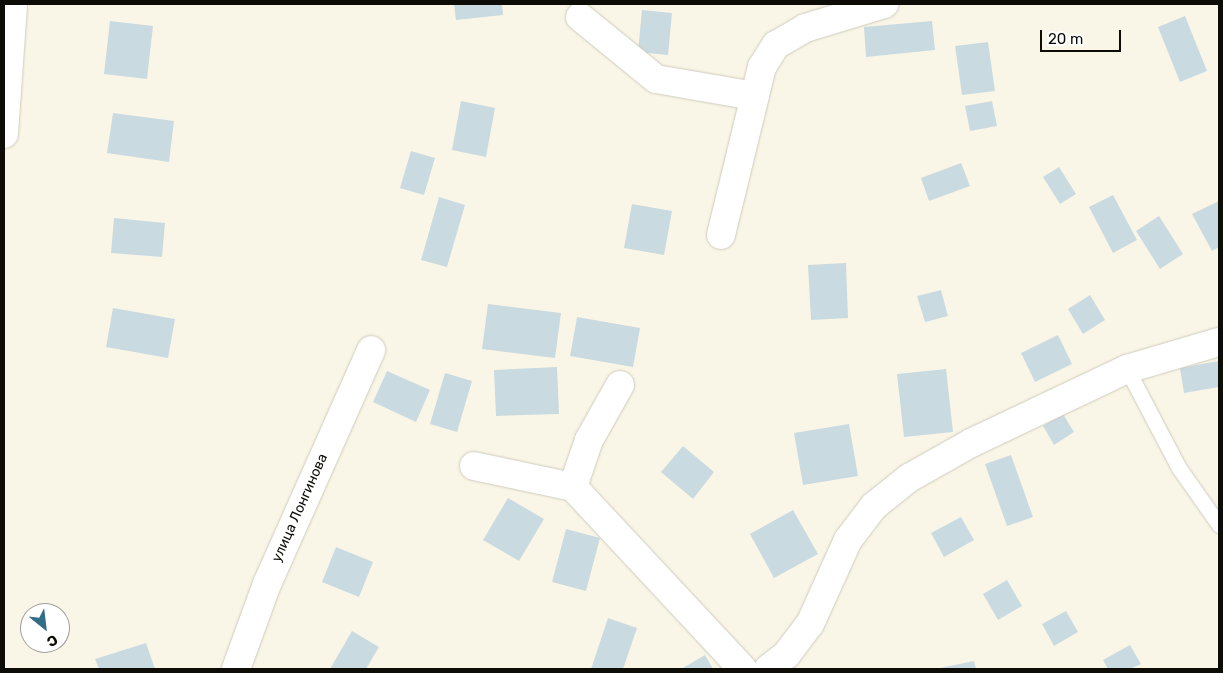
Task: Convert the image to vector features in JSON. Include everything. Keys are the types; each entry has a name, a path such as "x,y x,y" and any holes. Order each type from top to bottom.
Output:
{"street":[{"path":"4,134 13,4"},
{"path":"721,235 762,67 776,45 805,28 884,4"},
{"path":"580,22 656,79 754,96"},
{"path":"768,669 787,654 810,624 848,540 874,506 909,478 971,443 1127,369 1219,342"},
{"name":"улица Лонгинова","path":"236,669 267,584 371,350"},
{"path":"573,487 589,440 620,385"},
{"path":"474,466 573,487 743,669"}],"lane":[{"path":"1127,369 1179,468 1219,524"}],"building":[{"path":"454,4 502,4 503,15 456,20"},
{"path":"642,10 672,13 668,55 638,52"},
{"path":"1185,16 1207,71 1180,82 1158,27"},
{"path":"110,21 153,26 147,79 104,74"},
{"path":"932,21 935,50 866,57 864,27"},
{"path":"988,42 995,91 962,95 955,46"},
{"path":"461,101 495,108 486,157 452,150"},
{"path":"992,101 997,126 970,131 965,106"},
{"path":"113,113 174,121 169,162 107,153"},
{"path":"411,151 435,158 424,195 400,188"},
{"path":"961,163 970,186 929,201 921,178"},
{"path":"1059,167 1076,194 1060,204 1043,177"},
{"path":"1113,195 1137,240 1113,253 1089,207"},
{"path":"439,197 465,205 447,267 421,260"},
{"path":"1219,201 1219,247 1212,251 1192,214"},
{"path":"632,204 672,211 664,255 624,248"},
{"path":"1159,216 1183,254 1160,269 1136,231"},
{"path":"114,218 165,223 162,257 111,253"},
{"path":"846,263 848,318 811,320 808,265"},
{"path":"941,290 948,316 925,322 917,296"},
{"path":"1090,295 1105,320 1083,334 1068,309"},
{"path":"488,304 561,313 555,358 482,349"},
{"path":"113,308 175,319 168,358 106,347"},
{"path":"577,317 640,328 633,367 570,356"},
{"path":"1058,335 1072,364 1035,382 1021,353"},
{"path":"1219,361 1219,387 1184,393 1180,368"},
{"path":"557,367 559,414 496,416 494,370"},
{"path":"946,369 953,432 904,437 897,374"},
{"path":"387,371 430,390 416,422 373,402"},
{"path":"445,373 472,381 457,432 430,424"},
{"path":"1063,414 1074,432 1054,445 1043,426"},
{"path":"849,424 858,476 803,485 794,433"},
{"path":"683,446 714,472 693,499 661,472"},
{"path":"1011,455 1033,517 1007,526 985,464"},
{"path":"508,498 544,519 519,561 483,540"},
{"path":"793,510 818,554 774,578 750,534"},
{"path":"961,517 974,540 944,557 931,533"},
{"path":"566,529 600,538 586,591 552,582"},
{"path":"336,547 373,562 359,597 322,582"},
{"path":"1007,580 1022,606 998,620 983,594"},
{"path":"1066,611 1078,632 1054,646 1042,624"},
{"path":"608,618 637,628 623,669 591,669"},
{"path":"352,631 379,647 366,669 330,669"},
{"path":"146,643 155,669 99,669 95,659"},
{"path":"1130,645 1141,664 1130,669 1108,669 1103,660"},
{"path":"705,655 713,669 681,669"},
{"path":"974,661 976,669 940,669 940,668"}]}
